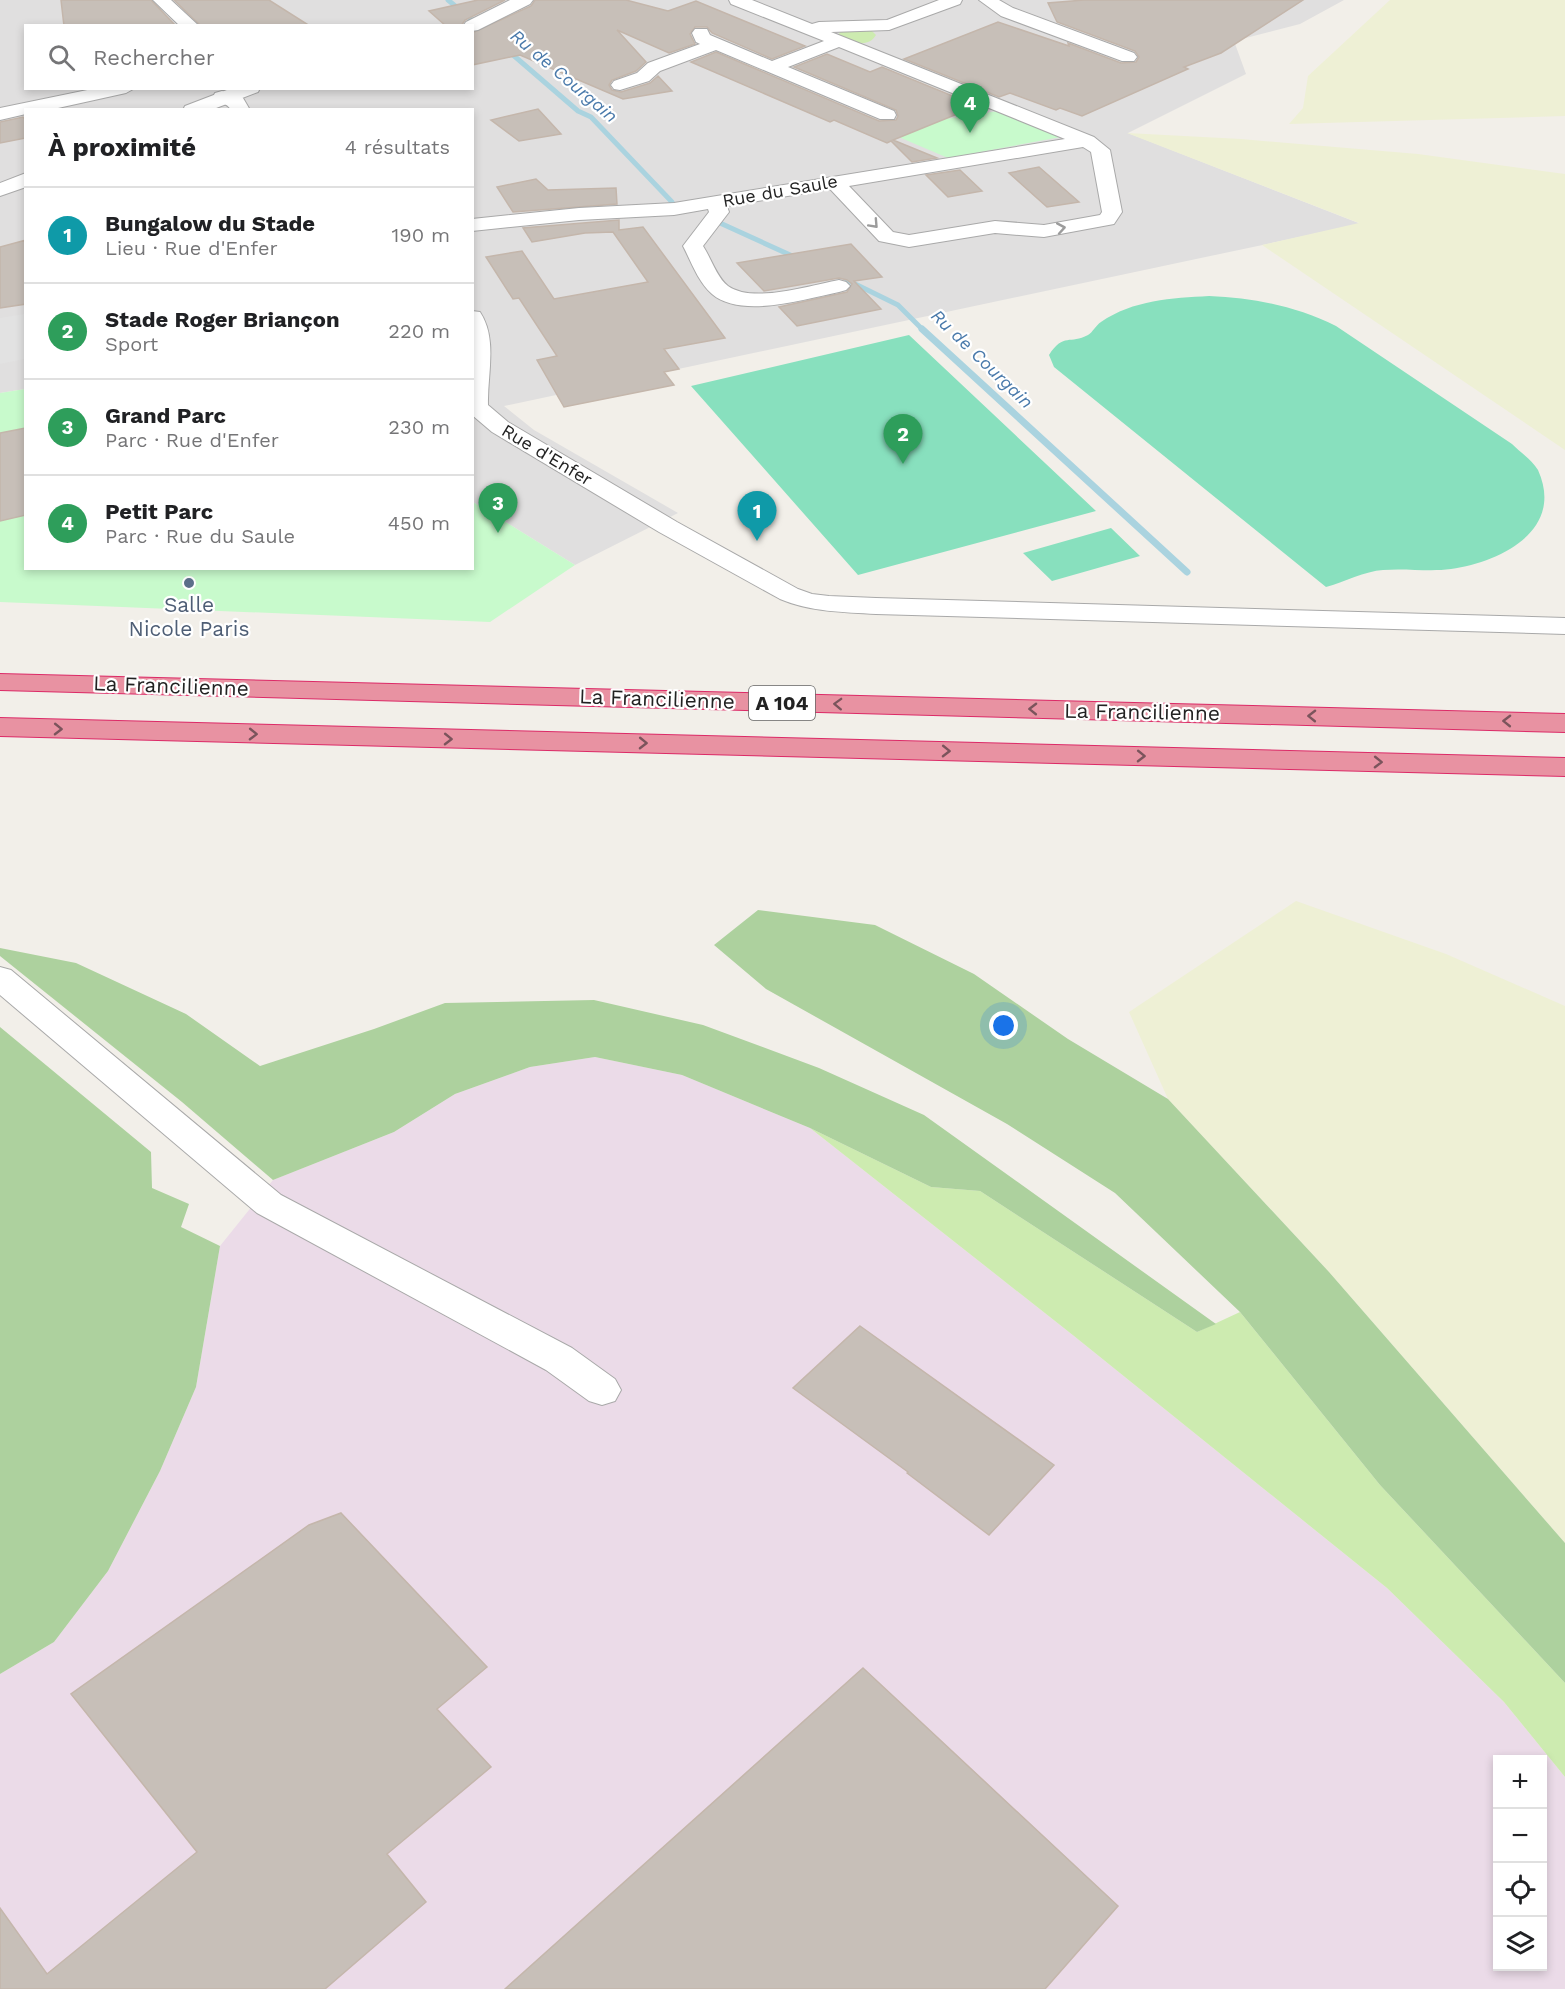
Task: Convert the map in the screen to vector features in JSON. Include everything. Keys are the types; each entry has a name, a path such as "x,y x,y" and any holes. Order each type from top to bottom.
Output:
{"highway":[{"name":"La Francilienne","path":"0,682 1565,723"},
{"name":"La Francilienne","path":"0,727 1565,767"}],"street":[{"path":"161,0 189,24"},
{"path":"474,25 524,0"},
{"path":"737,0 1087,141 1100,150 1112,212 1107,220 1044,231 994,227 909,241 886,237 834,182"},
{"path":"807,28 889,25 954,0"},
{"path":"987,0 1007,12 1128,57"},
{"path":"875,55 889,25"},
{"path":"620,85 643,76 654,67 709,39 887,115"},
{"path":"772,67 840,41"},
{"path":"29,108 116,90"},
{"path":"197,108 245,90"},
{"path":"222,97 236,102 240,108"},
{"path":"0,114 24,109"},
{"name":"Rue du Saule","path":"474,225 579,214 674,209 1087,141"},
{"path":"0,190 24,180"},
{"path":"715,202 718,212 693,246 719,289 735,298 753,301 839,286"},
{"name":"Rue d'Enfer","path":"474,321 478,330 480,350 477,407 500,427 668,527 789,594 829,604 1565,626"},
{"path":"0,978 269,1204 559,1359 602,1390"}],"shaded area":[{"path":"0,0 1344,0 1300,24 1234,41 1246,74 1128,133 1361,224 504,406 534,430 678,513 575,565 474,503 474,108 24,108 24,389 0,393"},
{"path":"24,314 24,359 0,364 0,318"},
{"path":"595,1057 682,1075 810,1128 1074,1336 1387,1588 1504,1702 1565,1777 1565,1989 0,1989 0,1674 54,1642 108,1571 160,1471 196,1387 220,1246 273,1180 394,1132 455,1094 530,1067"}],"green space":[{"path":"1390,0 1565,0 1565,116 1289,124 1303,108 1308,76"},
{"path":"871,30 876,35 872,40 863,43 838,36 840,32"},
{"path":"998,111 1061,137 948,158 880,129"},
{"path":"1127,133 1241,139 1418,154 1565,174 1565,450 1262,245 1359,223"},
{"path":"1209,296 1274,304 1305,313 1336,326 1512,444 1538,470 1544,491 1543,510 1536,526 1508,550 1470,565 1443,570 1376,571 1326,587 1054,367 1049,355 1063,341 1088,335 1101,322 1126,309 1153,301"},
{"path":"909,335 1096,511 858,575 691,386"},
{"path":"24,389 24,570 474,570 474,503 575,565 490,622 0,602 0,393"},
{"path":"1111,528 1140,556 1052,581 1023,553"},
{"path":"1296,901 1446,954 1565,1006 1565,1543 1329,1272 1168,1099 1129,1012"},
{"path":"758,910 875,925 974,974 1068,1039 1168,1099 1329,1272 1565,1543 1565,1683 1380,1485 1240,1312 1115,1193 1007,1124 766,989 714,945"},
{"path":"0,948 76,963 186,1014 260,1066 445,1003 594,1000 703,1025 819,1068 924,1115 1216,1324 1197,1332 980,1191 931,1187 810,1128 682,1075 595,1057 530,1067 455,1094 394,1132 273,1180 182,1102 0,956"},
{"path":"0,1027 151,1152 152,1188 189,1204 181,1227 220,1246 196,1387 160,1471 108,1571 54,1642 0,1674"},
{"path":"810,1128 931,1187 980,1191 1197,1332 1240,1312 1380,1485 1565,1683 1565,1777 1504,1702 1387,1588 1074,1336"}],"building":[{"path":"61,0 151,0 174,24 64,24"},
{"path":"174,0 269,0 307,24 199,24"},
{"path":"478,0 505,0 465,20 462,24 444,24 429,11"},
{"path":"535,0 626,0 668,11 696,1 805,46 772,59 712,33 707,27 695,27 690,34 695,44 669,53 617,30 646,62 636,71 612,80 609,85 612,90 621,92 650,83 658,76 672,91 623,99 520,55 474,65 474,32 531,6"},
{"path":"1084,0 1303,0 1221,53 1184,67 1188,69 1082,116 1060,108 1056,110 1010,93 999,97 904,59 998,22 1069,46 1068,43 1121,63 1136,62 1139,57 1135,51 1057,22 1048,3"},
{"path":"716,52 879,121 896,120 898,116 896,110 794,67 827,54 870,72 882,67 977,106 893,140 937,158 912,162 891,141 887,143 834,120 830,122 691,62"},
{"path":"538,109 561,134 519,141 491,120"},
{"path":"23,117 24,138 0,143 0,122"},
{"path":"1039,167 1079,202 1047,207 1009,173"},
{"path":"960,170 982,191 948,197 926,175"},
{"path":"536,179 548,190 616,188 617,204 513,212 497,187"},
{"path":"619,220 619,230 643,227 725,338 664,349 679,369 664,372 674,385 564,407 537,360 557,356 519,298 513,299 486,257 522,251 554,299 648,282 613,232 585,233 532,242 523,228"},
{"path":"24,241 24,304 0,308 0,247"},
{"path":"851,244 882,277 854,281 881,309 797,326 779,307 847,292 852,284 839,278 764,291 737,263"},
{"path":"24,428 24,515 0,521 0,433"},
{"path":"860,1326 1054,1465 989,1535 793,1388"},
{"path":"341,1513 487,1667 437,1709 491,1767 387,1854 426,1902 325,1989 0,1989 0,1908 47,1974 197,1852 71,1694 309,1525"},
{"path":"863,1668 1118,1906 1045,1989 505,1989"}],"waterway":[{"name":"Ru de Courgain","path":"448,0 470,18"},
{"name":"Ru de Courgain","path":"505,48 578,111 591,117 672,202"},
{"name":"Ru de Courgain","path":"720,223 799,259"},
{"name":"Ru de Courgain","path":"847,280 898,305 922,329"},
{"name":"Ru de Courgain","path":"922,329 1187,572"}],"place":[{"name":"Petit Parc","path":"970,133"},
{"name":"Stade Roger Briançon","path":"903,464"},
{"name":"Grand Parc","path":"498,533"},
{"name":"Bungalow du Stade","path":"757,541"},
{"name":"Salle Nicole Paris","path":"189,583"}]}
